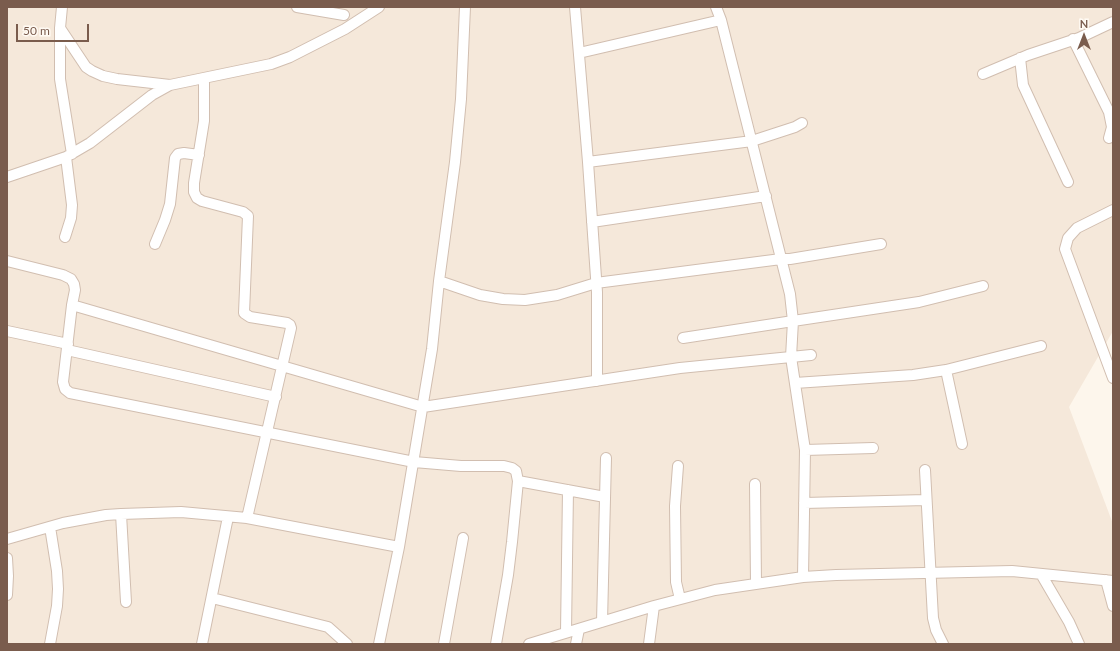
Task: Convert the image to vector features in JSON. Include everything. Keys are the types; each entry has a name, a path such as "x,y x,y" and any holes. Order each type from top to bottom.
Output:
{"street":[{"path":"62,7 60,28 60,79 69,156 72,205 71,218 64,237"},
{"path":"297,7 344,11 345,29"},
{"path":"7,177 69,156 90,143 152,95 170,86 270,64 290,57 345,29 379,7"},
{"path":"379,644 400,547 432,349 438,282 455,162 461,99 465,7"},
{"path":"575,7 588,162 596,283 597,381"},
{"path":"716,7 721,20 790,294 793,321 791,357 805,450 803,577"},
{"path":"578,54 721,20"},
{"path":"983,74 1113,22"},
{"path":"60,28 86,67 92,72 116,79 170,86"},
{"path":"1073,39 1112,118 1112,127 1109,138"},
{"path":"1020,58 1023,85 1068,182"},
{"path":"204,78 204,121 194,184 196,198 243,212 248,216 244,313 250,317 287,323 291,328 247,518"},
{"path":"588,162 752,141 795,127 802,123"},
{"path":"155,244 170,204 175,158 178,154 184,153 199,155"},
{"path":"592,222 766,196"},
{"path":"1113,210 1077,228 1068,238 1065,249 1113,378"},
{"path":"438,282 480,295 503,299 525,300 557,295 596,283 782,260 881,244"},
{"path":"7,262 63,275 71,279 74,284 75,290 63,382 65,389 70,392 414,462 461,466 504,466 512,468 516,471 518,481 508,575 496,644"},
{"path":"683,338 919,302 983,286"},
{"path":"72,305 423,407 680,368 812,355"},
{"path":"7,331 67,347 276,397"},
{"path":"795,382 914,376 946,370 1041,346"},
{"path":"946,370 962,444"},
{"path":"805,450 873,448"},
{"path":"602,622 606,458"},
{"path":"678,466 675,506 676,582 680,599"},
{"path":"925,470 933,618 938,635 943,644"},
{"path":"518,481 605,497"},
{"path":"755,484 756,584"},
{"path":"566,632 568,490"},
{"path":"804,503 926,500"},
{"path":"7,539 63,523 121,514 181,512 247,518 400,547"},
{"path":"121,514 126,602"},
{"path":"202,644 228,517"},
{"path":"50,527 57,571 58,589 57,606 50,644"},
{"path":"444,644 463,538"},
{"path":"7,558 7,595"},
{"path":"529,644 654,606 715,590 803,577 1012,571 1110,581 1113,606"},
{"path":"1040,574 1069,622 1079,644"},
{"path":"212,598 328,627 347,644"},
{"path":"649,644 654,606"},
{"path":"576,644 578,629"}],"shaded area":[{"path":"7,7 1113,7 1113,331 1069,407 1113,524 1113,644 7,644"}]}
